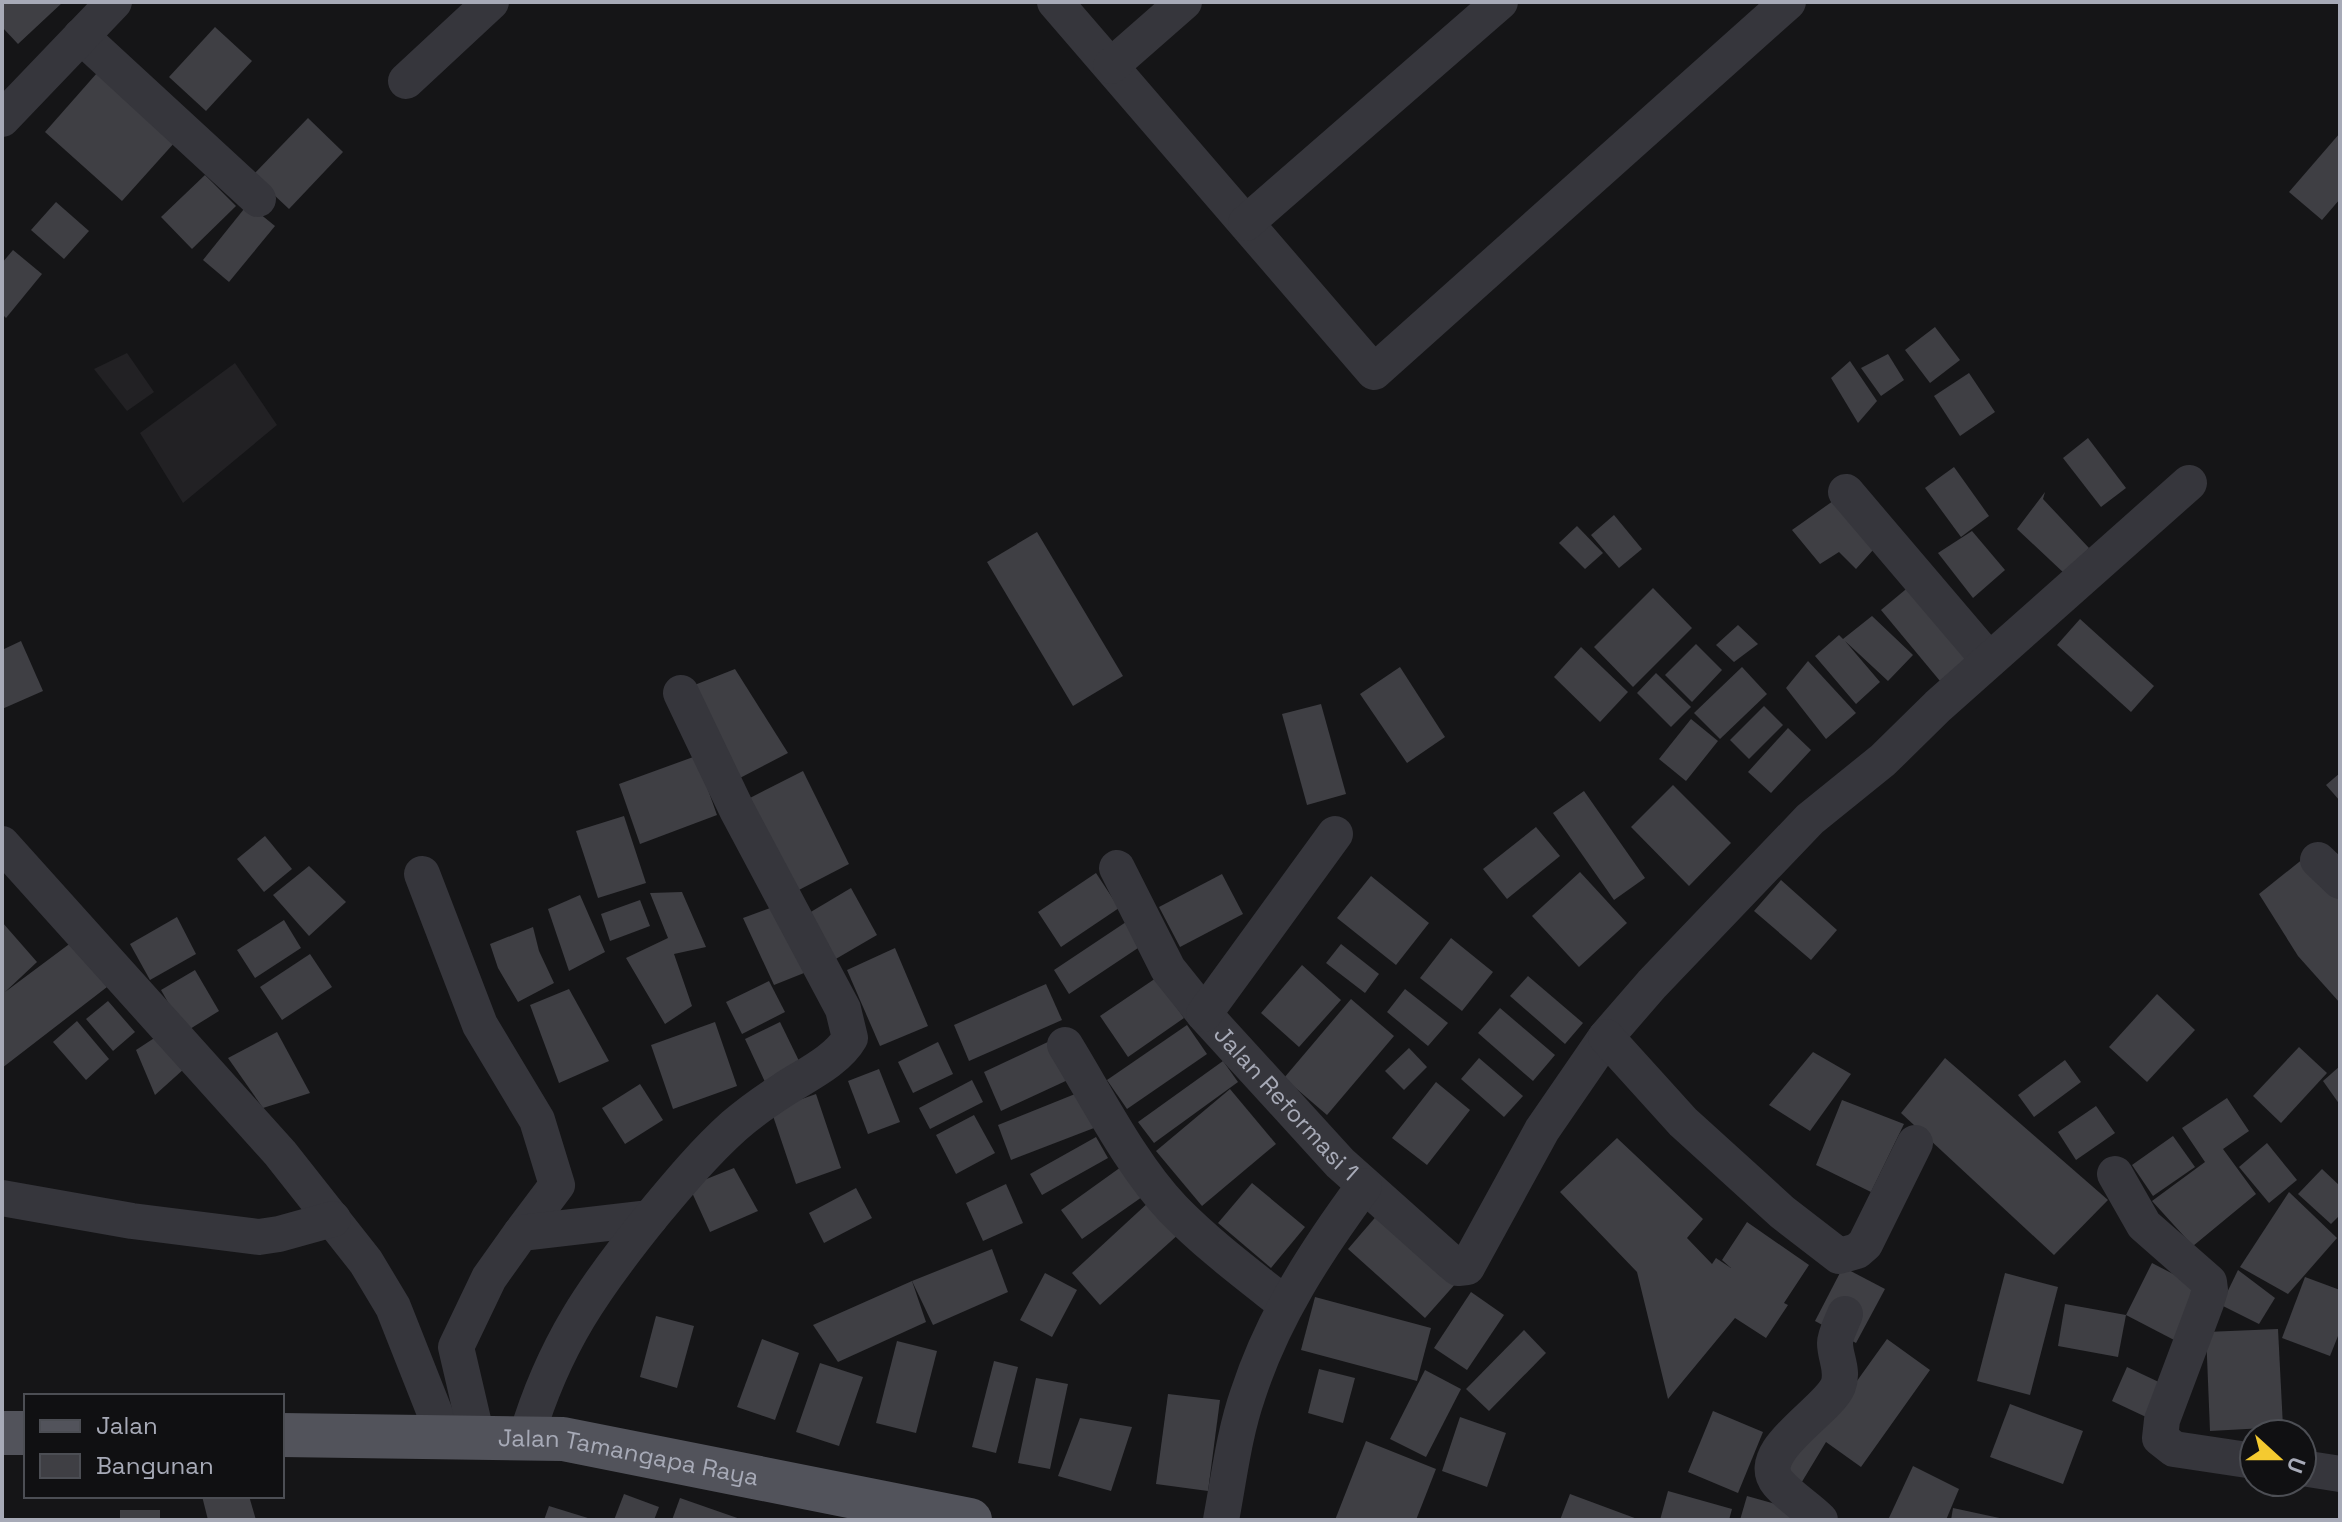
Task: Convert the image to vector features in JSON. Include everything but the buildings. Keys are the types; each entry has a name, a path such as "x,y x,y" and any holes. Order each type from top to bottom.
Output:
{"main road":[{"path":"2,1433 24,1433"},
{"name":"Jalan Tamangapa Raya","path":"284,1435 563,1439 875,1512 970,1520"}],"street":[{"path":"2,119 114,2"},
{"path":"406,81 491,2"},
{"path":"1055,2 1374,372 1788,2"},
{"path":"1111,66 1184,2"},
{"path":"1246,223 1500,2"},
{"path":"81,36 258,199"},
{"path":"1364,1186 1458,1268 1467,1267 1542,1130 1606,1037 1652,984 1810,819 1883,760 1989,660 2189,483"},
{"path":"1846,492 1989,660"},
{"path":"526,1438 539,1393 560,1347 595,1288 650,1218 725,1134 847,1044 851,1032 843,1009 737,810 681,693"},
{"path":"1204,1014 1335,834"},
{"path":"2,844 280,1153 333,1219 366,1262 393,1307 460,1436"},
{"name":"Jalan Reformasi 1","path":"1117,868 1168,969 1204,1014 1364,1186 1322,1242 1285,1304 1248,1393 1221,1520"},
{"path":"422,874 480,1025 537,1120 557,1185 489,1278 456,1347 460,1436"},
{"path":"1606,1037 1683,1122 1782,1212 1839,1256 1857,1251 1865,1244 1915,1143"},
{"path":"1065,1045 1151,1183 1172,1208 1285,1304"},
{"path":"2115,1174 2144,1225 2209,1282 2206,1303 2162,1420 2160,1438 2174,1449 2238,1459"},
{"path":"2,1198 132,1221 259,1237 333,1219"},
{"path":"521,1233 650,1218"},
{"path":"1820,1520 1775,1480 1772,1465 1781,1444 1827,1402 1839,1384 1841,1365 1835,1343 1845,1314"},
{"path":"2318,1471 2340,1474"}],"shaded area":[{"path":"127,353 154,392 127,411 94,369"},
{"path":"235,363 277,425 183,503 140,433"}]}
